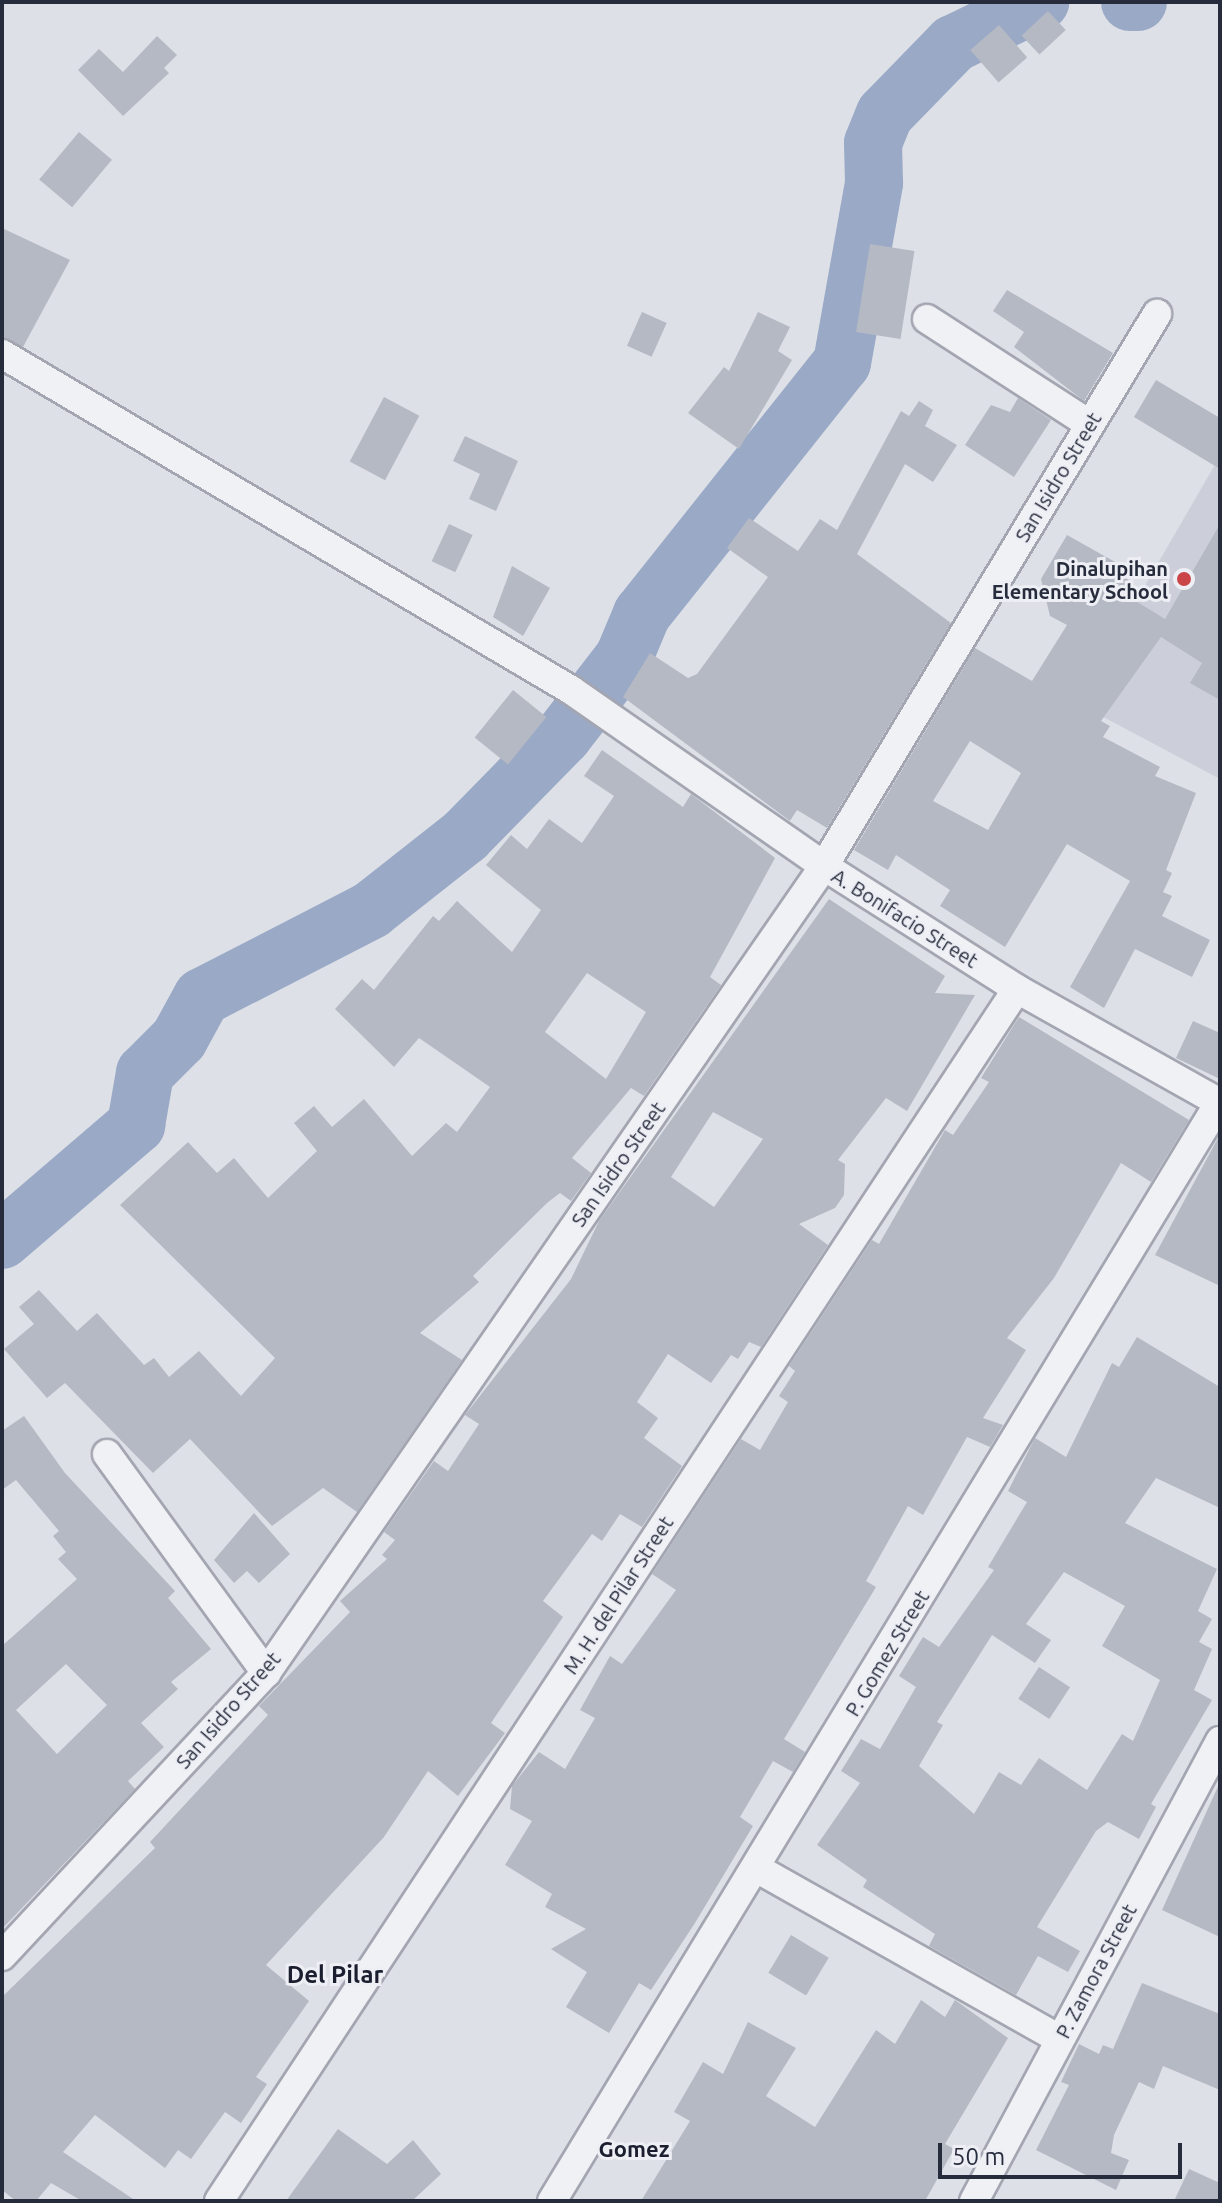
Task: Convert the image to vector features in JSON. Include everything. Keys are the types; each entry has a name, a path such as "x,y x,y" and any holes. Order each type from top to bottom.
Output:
{"street":[{"name":"San Isidro Street","path":"2,1956 266,1673 824,866 1157,314"},
{"path":"927,319 1089,424"},
{"name":"A. Bonifacio Street","path":"2,354 571,690 824,866 1017,989 1219,1103"},
{"name":"M. H. del Pilar Street","path":"219,2201 1017,989"},
{"name":"P. Gomez Street","path":"552,2201 1219,1103"},
{"path":"107,1454 266,1673"},
{"name":"P. Zamora Street","path":"974,2201 1220,1741"},
{"path":"756,1868 1059,2039"}],"shaded area":[{"name":"Dinalupihan Elementary School","path":"1220,456 1220,779 1077,703"}],"building":[{"path":"1048,11 1066,30 1039,55 1022,36"},
{"path":"999,25 1027,57 999,82 970,50"},
{"path":"157,36 177,55 164,68 169,73 123,116 78,70 99,49 123,72"},
{"path":"79,132 112,160 72,207 39,179"},
{"path":"2,228 70,260 23,347 2,337"},
{"path":"870,244 914,251 901,339 856,332"},
{"path":"1007,290 1113,353 1084,401 1014,347 1024,332 993,311"},
{"path":"642,312 667,323 652,357 627,346"},
{"path":"758,312 790,327 778,351 792,360 739,449 688,413 724,367 729,371"},
{"path":"1156,380 1220,418 1220,469 1134,417"},
{"path":"384,397 419,416 385,480 350,461"},
{"path":"1018,398 1051,420 1014,477 965,445 991,405 1010,412"},
{"path":"919,401 933,410 925,426 957,445 933,482 905,464 857,554 951,623 827,828 797,810 790,821 623,697 650,653 688,678 697,674 768,577 727,548 749,518 798,551 820,519 837,530 901,411 909,416"},
{"path":"465,436 518,461 496,511 469,499 480,474 453,461"},
{"path":"449,524 473,535 455,572 432,561"},
{"path":"1220,524 1220,700 1190,683 1202,663 1161,637 1101,721 1110,726 1103,737 1160,767 1155,776 1196,793 1166,870 1172,873 1163,892 1172,896 1162,916 1210,940 1192,977 1135,949 1104,1008 1070,987 1130,881 1067,844 1005,947 940,906 950,890 896,855 888,870 854,850 975,648 1032,681 1067,625 1050,616 1041,579 1067,535 1133,572 1121,592 1165,619","holes":["970,741 1021,773 988,830 933,801"]},
{"path":"512,566 550,588 523,636 493,617"},
{"path":"513,690 546,717 508,764 475,737"},
{"path":"602,750 683,807 691,794 775,858 710,977 721,985 644,1096 631,1088 572,1158 591,1173 571,1201 560,1193 547,1203 473,1276 479,1282 420,1333 462,1360 357,1512 323,1488 272,1526 190,1439 153,1473 65,1383 47,1398 4,1349 34,1324 19,1307 39,1290 77,1331 97,1313 144,1365 154,1358 169,1377 199,1351 241,1396 275,1358 120,1205 188,1142 217,1173 234,1158 268,1198 317,1151 294,1123 314,1106 332,1127 364,1099 412,1156 446,1123 457,1132 490,1087 419,1038 394,1067 335,1009 362,979 374,990 433,916 439,921 457,901 512,952 541,910 486,865 511,835 527,849 549,819 582,843 614,796 584,776","holes":["587,973 646,1012 606,1079 545,1032"]},
{"path":"829,899 945,976 935,993 975,995 907,1111 886,1098 838,1160 845,1164 844,1195 835,1208 799,1224 828,1245 761,1347 749,1342 738,1359 731,1355 711,1383 668,1354 637,1402 658,1418 644,1438 682,1466 642,1527 620,1514 602,1541 592,1534 543,1601 563,1617 491,1723 505,1733 458,1796 428,1771 384,1837 266,1965 309,2001 256,2077 267,2084 241,2123 225,2112 191,2159 178,2150 165,2168 95,2115 63,2152 136,2201 82,2201 51,2183 36,2201 16,2201 2,2190 2,1997 155,1848 150,1842 268,1715 259,1706 350,1612 340,1601 387,1559 382,1555 395,1540 384,1532 434,1461 448,1471 479,1424 465,1415 571,1279 599,1221","holes":["713,1112 763,1139 714,1207 671,1177"]},
{"path":"1019,1017 1189,1120 1151,1182 1121,1163 1054,1278 1007,1338 1026,1350 983,1418 1003,1425 990,1447 967,1437 923,1515 908,1506 866,1581 876,1587 784,1739 805,1752 793,1772 773,1761 740,1817 753,1826 695,1923 651,1990 639,1983 609,2033 566,2007 587,1972 551,1949 586,1929 545,1907 552,1894 505,1865 532,1821 510,1809 512,1786 539,1752 565,1769 595,1718 580,1710 610,1656 622,1664 676,1590 652,1574 741,1439 760,1450 788,1402 779,1396 795,1371 789,1366 872,1240 879,1244 945,1130 953,1135 989,1082 981,1078"},
{"path":"1193,1021 1220,1033 1220,1079 1176,1058"},
{"path":"1218,1138 1220,1140 1220,1286 1155,1255"},
{"path":"1137,1337 1220,1387 1220,1508 1156,1478 1125,1523 1217,1569 1198,1611 1212,1619 1199,1642 1212,1649 1194,1690 1212,1700 1151,1804 1156,1807 1139,1839 1108,1822 1096,1831 1037,1927 1080,1951 1068,1972 1038,1956 1016,1995 929,1946 935,1934 863,1887 867,1880 817,1845 860,1783 841,1771 861,1739 880,1749 916,1687 899,1676 923,1637 939,1647 994,1570 988,1567 1027,1502 1008,1491 1035,1438 1066,1457 1112,1363 1119,1367","holes":["1064,1572 1125,1606 1102,1646 1160,1680 1133,1741 1122,1734 1087,1790 1039,1758 1021,1785 999,1772 974,1814 919,1766 943,1725 937,1722 992,1635 1035,1663 1051,1640 1026,1624"]},
{"path":"24,1416 65,1473 175,1591 168,1598 211,1649 171,1682 178,1689 141,1723 164,1747 128,1781 135,1789 2,1929 2,1646 77,1579 58,1559 66,1552 53,1536 59,1531 16,1480 2,1490 2,1431","holes":["66,1664 107,1705 57,1754 16,1710"]},
{"path":"254,1513 290,1554 259,1583 247,1571 234,1583 214,1560"},
{"path":"1039,1667 1070,1687 1049,1719 1018,1699"},
{"path":"1220,1782 1220,1937 1162,1910"},
{"path":"791,1935 829,1958 806,1995 768,1973"},
{"path":"1142,1983 1220,2014 1220,2090 1163,2066 1154,2089 1139,2082 1114,2135 1111,2153 1129,2160 1116,2190 1036,2150 1069,2085 1061,2082 1079,2044 1099,2054 1103,2045 1113,2049"},
{"path":"921,2000 945,2017 955,2000 1008,2038 945,2144 954,2149 925,2201 641,2201 690,2121 674,2112 703,2062 723,2074 748,2022 796,2048 766,2096 815,2127 876,2030 895,2044"},
{"path":"338,2129 387,2164 413,2140 441,2174 412,2201 286,2201"},
{"path":"1189,2169 1220,2183 1220,2201 1174,2201"}],"waterway":[{"path":"2,1240 136,1125 145,1073 179,1039 202,997 371,910 465,836 563,736 624,657 642,614 842,363 874,183 873,143 885,114 953,44 1040,2"},
{"path":"1130,2 1138,2"}],"place":[{"name":"Dinalupihan Elementary School","path":"1184,579"}],"district":[{"name":"Del Pilar","path":"335,1975"},
{"name":"Gomez","path":"634,2149"}]}
